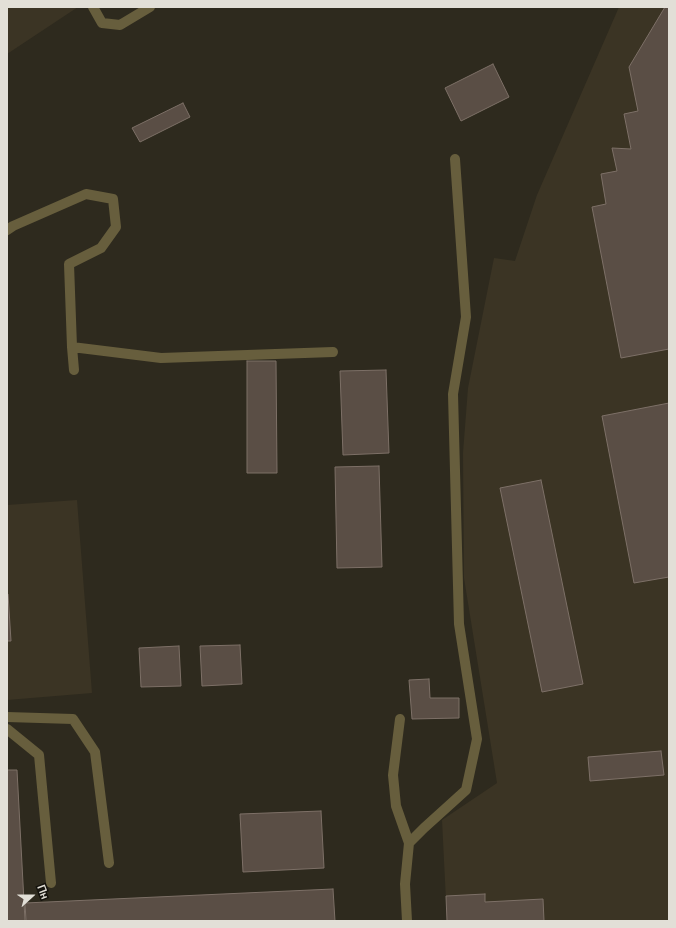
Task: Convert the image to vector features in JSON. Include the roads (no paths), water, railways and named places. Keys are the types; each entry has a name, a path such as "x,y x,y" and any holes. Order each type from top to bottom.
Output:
{"lane":[{"path":"93,7 102,24 120,25 150,7"},
{"path":"409,843 466,790 477,739 459,624 453,394 466,317 455,159"},
{"path":"7,230 86,194 113,199 116,227 101,248 69,264 74,370"},
{"path":"72,347 161,358 333,352"},
{"path":"7,717 73,719 95,752 109,863"},
{"path":"400,719 394,775 396,806 409,843 406,884 407,921"},
{"path":"7,729 39,755 51,883"}]}
